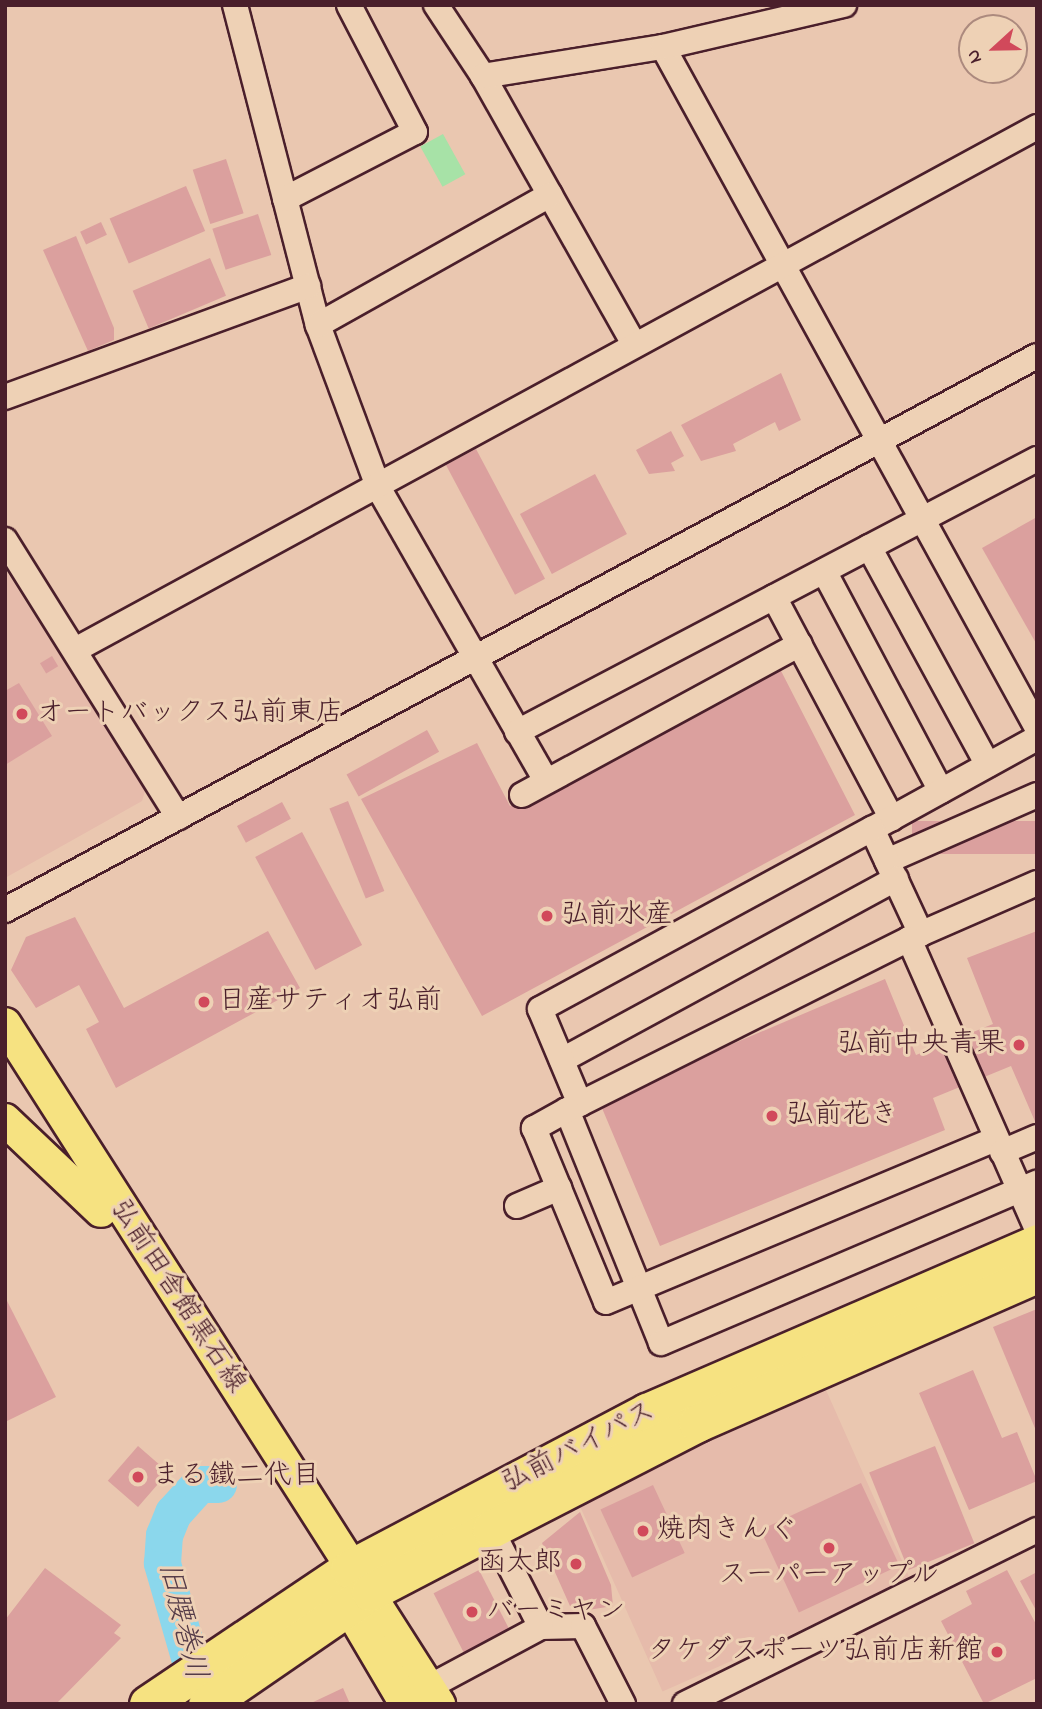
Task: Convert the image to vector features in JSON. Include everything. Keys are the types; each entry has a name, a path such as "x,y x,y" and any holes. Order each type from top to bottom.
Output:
{"highway":[{"name":"弘前バイパス","path":"148,1704 220,1653 351,1587 647,1412 1037,1243"},
{"name":"弘前バイパス","path":"219,1696 351,1587 491,1529 697,1423 1037,1273"}],"main road":[{"name":"弘前田舎館黒石線","path":"5,1024 351,1587"},
{"name":"弘前田舎館黒石線","path":"5,1058 102,1211 351,1587"},
{"name":"弘前田舎館黒石線","path":"5,1120 102,1211"},
{"path":"351,1587 424,1698"}],"street":[{"path":"235,5 318,325 379,489 546,781"},
{"path":"285,199 415,132 349,5"},
{"path":"436,5 483,76 634,344"},
{"path":"483,76 663,47 844,5"},
{"path":"663,47 785,264 876,443 1033,712"},
{"path":"75,650 379,489 634,344 1037,127"},
{"path":"318,325 550,195"},
{"path":"5,397 308,286"},
{"path":"5,910 1037,356"},
{"path":"517,732 1037,459"},
{"path":"5,540 177,817"},
{"path":"869,547 988,765"},
{"path":"824,571 941,791"},
{"path":"774,597 800,644 882,824 891,870 915,936 999,1145 1028,1186 1037,1229"},
{"path":"522,795 800,644"},
{"path":"1028,1186 661,1343 574,1107 562,1060 540,1009 1037,738"},
{"path":"562,1060 891,870 1037,795"},
{"path":"1037,883 915,936 534,1128 606,1302 999,1145 1037,1137"},
{"path":"517,1206 559,1188"},
{"path":"491,1529 541,1627"},
{"path":"685,1704 1037,1530"},
{"path":"424,1698 541,1627 583,1626 623,1704"}],"shaded area":[{"path":"5,569 145,791 142,801 5,878"},
{"path":"826,1390 911,1581 663,1692 578,1501"}],"green space":[{"path":"443,134 465,174 443,187 420,147"}],"building":[{"path":"226,159 244,213 210,224 193,170"},
{"path":"186,186 205,231 129,264 110,218"},
{"path":"258,214 271,255 226,270 212,229"},
{"path":"101,222 107,235 86,244 80,232"},
{"path":"76,236 114,328 114,340 88,351 43,250"},
{"path":"210,258 226,296 149,329 133,291"},
{"path":"781,373 801,420 779,431 775,422 733,444 736,451 701,461 681,425"},
{"path":"671,431 684,456 671,463 675,471 649,474 636,450"},
{"path":"476,449 545,579 515,595 446,465"},
{"path":"595,474 627,534 552,574 520,514"},
{"path":"1037,517 1037,645 982,548"},
{"path":"52,656 58,666 46,673 40,663"},
{"name":"弘前水産","path":"779,667 855,815 482,1016 361,799 477,743 510,806"},
{"name":"オートバックス弘前東店","path":"19,683 52,736 5,765 5,691"},
{"path":"427,730 439,752 359,796 347,775"},
{"path":"348,801 384,891 366,898 329,808"},
{"path":"282,802 291,819 246,843 237,826"},
{"path":"912,821 1037,821 1037,854 912,854"},
{"path":"302,832 362,945 315,970 255,857"},
{"name":"日産サティオ弘前","path":"75,917 124,1008 268,931 300,988 116,1088 86,1029 99,1022 79,985 36,1008 11,970 26,937"},
{"name":"弘前花き","path":"1037,931 1037,1126 1011,1066 933,1098 945,1130 660,1246 599,1101 885,979 916,1055 993,1024 967,958"},
{"path":"5,1297 56,1397 5,1422"},
{"path":"1037,1309 1037,1433 993,1327"},
{"path":"973,1370 1002,1438 1017,1432 1037,1481 969,1510 919,1393"},
{"name":"まる鐵二代目","path":"138,1446 168,1472 138,1507 108,1481"},
{"path":"935,1446 974,1543 909,1570 869,1473"},
{"name":"スーパーアップル","path":"861,1483 899,1565 799,1612 760,1530"},
{"name":"焼肉きんぐ","path":"653,1485 685,1553 632,1577 600,1510"},
{"name":"函太郎","path":"580,1512 611,1585 613,1606 588,1610 584,1600 570,1606 542,1543"},
{"path":"45,1568 121,1625 114,1633 121,1638 56,1704 5,1704 5,1620"},
{"name":"バーミヤン","path":"479,1570 510,1631 465,1655 434,1593"},
{"name":"タケダスポーツ弘前店新館","path":"1007,1570 1037,1626 1037,1678 984,1704 941,1621 972,1604 966,1591"},
{"path":"1037,1572 1037,1612 1020,1581"},
{"path":"343,1688 350,1704 309,1704"}],"waterway":[{"name":"旧腰巻川","path":"202,1702 162,1563 164,1535 173,1513 199,1484 218,1484"}],"place":[{"name":"オートバックス弘前東店","path":"22,714"},
{"name":"弘前水産","path":"547,916"},
{"name":"日産サティオ弘前","path":"204,1002"},
{"name":"弘前中央青果","path":"1019,1045"},
{"name":"弘前花き","path":"772,1116"},
{"name":"まる鐵二代目","path":"138,1477"},
{"name":"焼肉きんぐ","path":"643,1531"},
{"name":"スーパーアップル","path":"829,1548"},
{"name":"函太郎","path":"576,1564"},
{"name":"バーミヤン","path":"472,1612"},
{"name":"タケダスポーツ弘前店新館","path":"997,1652"}]}
